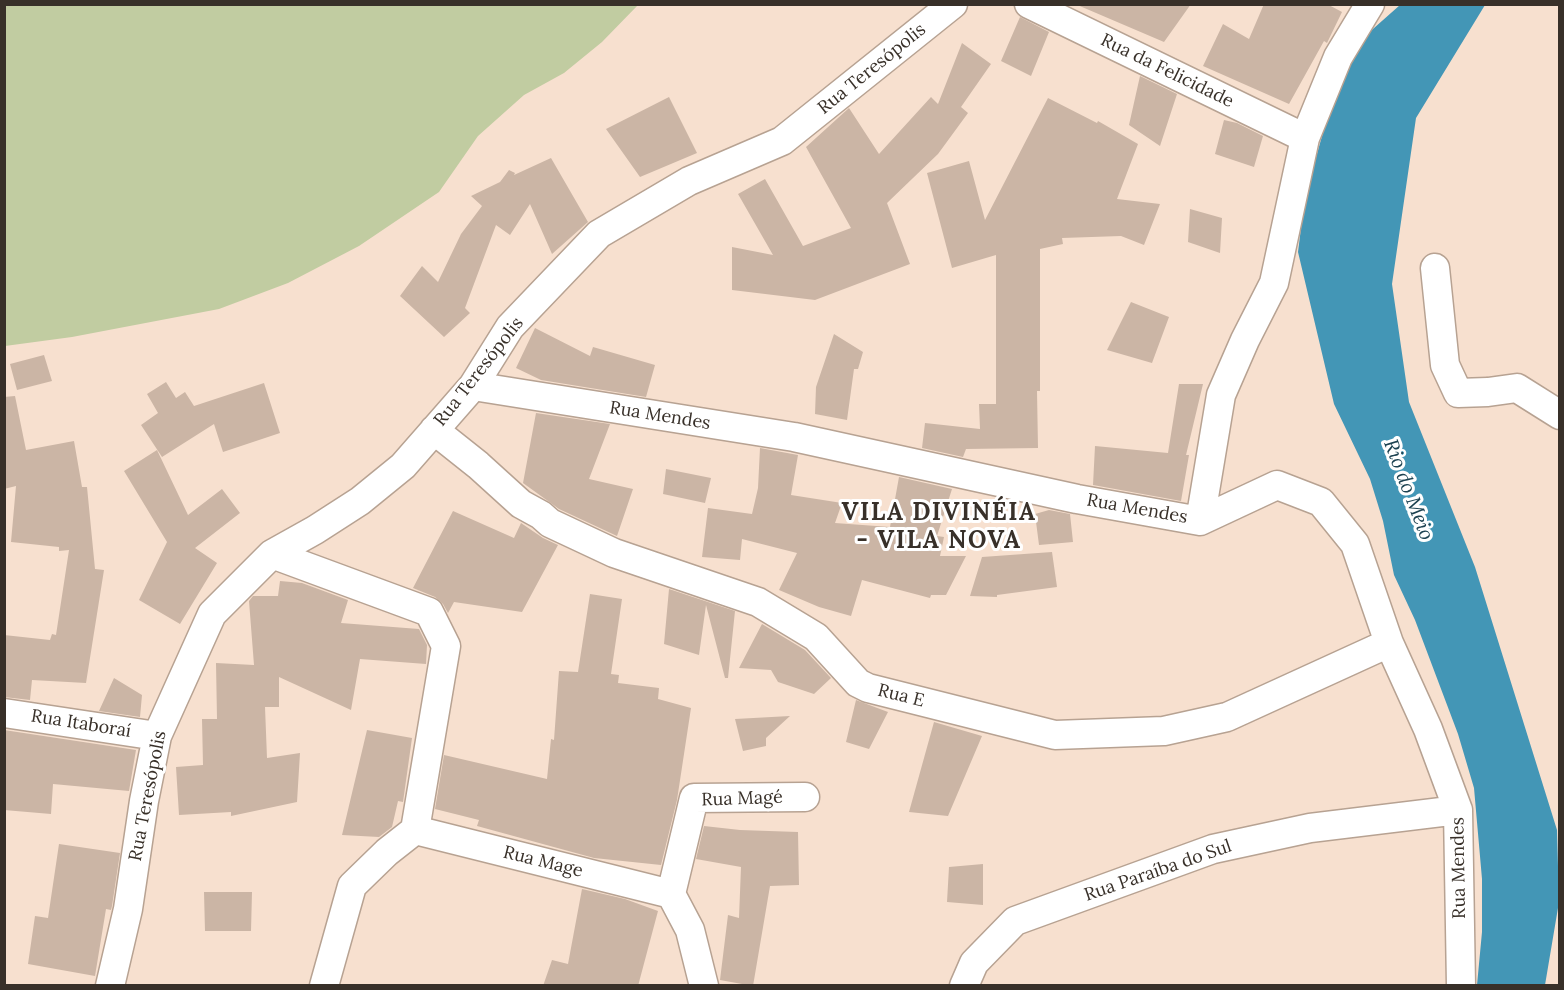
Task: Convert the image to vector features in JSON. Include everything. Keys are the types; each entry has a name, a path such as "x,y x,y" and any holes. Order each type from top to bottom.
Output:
{"street":[{"name":"Rua da Felicidade","path":"1029,4 1305,138"},
{"path":"1200,521 1221,395 1245,340 1274,283 1305,138 1338,57 1370,4"},
{"name":"Rua Teresópolis","path":"110,986 128,909 144,801 157,736 212,614 272,554 360,501 403,466 473,386 510,327 598,234 689,181 782,141 946,6"},
{"path":"1435,268 1445,365 1458,393 1517,388 1560,415"},
{"name":"Rua Mendes","path":"473,386 794,437 1077,499 1200,521 1277,485 1321,502 1355,544 1389,643 1428,729 1458,810 1461,986"},
{"name":"Rua E","path":"434,430 478,465 521,504 550,523 614,554 758,602 816,637 858,683 868,688 1055,735 1164,731 1227,717 1389,643"},
{"path":"272,554 429,612 446,646 415,830 387,852 352,886 324,986"},
{"name":"Rua Itaboraí","path":"4,713 157,736"},
{"name":"Rua Magé","path":"670,894 694,798 805,797"},
{"name":"Rua Paraíba do Sul","path":"964,986 974,963 1015,921 1213,849 1310,828 1458,810"},
{"name":"Rua Mage","path":"415,830 670,894"},
{"path":"670,894 690,930 704,986"}],"green space":[{"path":"4,5 638,5 602,42 564,73 524,95 478,136 439,192 359,246 288,283 219,309 72,337 5,346"}],"water":[{"name":"Rio do Meio","path":"1400,5 1485,5 1416,118 1392,284 1409,402 1475,567 1557,830 1559,902 1545,985 1477,985 1482,932 1482,879 1474,788 1458,734 1415,620 1394,575 1383,521 1370,479 1334,404 1298,252 1305,196 1332,101 1365,36"}],"building":[{"path":"1075,4 1191,4 1164,42"},
{"path":"1264,4 1327,4 1342,12 1327,43 1324,41 1289,104 1203,66 1223,24 1249,39"},
{"path":"1020,17 1049,32 1031,76 1001,61"},
{"path":"962,43 991,64 961,107 968,113 938,154 887,203 910,264 815,300 732,290 732,247 773,255 738,194 765,179 803,246 851,228 806,147 849,108 879,154 931,97 938,104"},
{"path":"1140,76 1177,94 1160,146 1129,125"},
{"path":"669,97 697,153 640,177 606,129"},
{"path":"1048,98 1097,123 1098,121 1138,144 1117,199 1160,204 1144,245 1121,236 1062,238 1063,244 1040,249 1038,448 966,449 963,457 922,448 925,423 980,429 979,404 996,404 996,255 952,268 927,173 969,161 985,220"},
{"path":"1224,120 1237,123 1263,136 1254,167 1215,154"},
{"path":"551,158 588,222 552,254 530,204 510,235 496,225 465,308 470,313 444,337 400,296 422,266 438,282 461,234 482,206 471,196 500,182 509,170 515,173 514,175"},
{"path":"1190,209 1222,218 1220,253 1188,242"},
{"path":"1131,302 1169,317 1152,363 1107,350"},
{"path":"535,328 590,356 593,347 655,365 646,397 541,380 516,368"},
{"path":"834,334 863,352 858,369 854,369 847,420 815,414 816,387"},
{"path":"44,355 52,381 17,390 10,364"},
{"path":"166,382 176,398 185,392 194,406 264,383 280,433 223,452 214,424 162,457 141,425 158,413 147,394"},
{"path":"1179,384 1203,384 1186,455 1189,455 1181,501 1093,485 1095,446 1168,453"},
{"path":"15,396 26,450 74,441 82,487 87,487 95,569 104,570 86,683 32,680 30,700 4,697 4,635 50,640 52,634 56,635 69,550 59,551 59,547 11,542 16,486 4,489 4,397"},
{"path":"536,413 610,424 589,479 633,489 617,536 559,509 523,483"},
{"path":"760,448 798,455 791,495 842,503 835,523 890,527 899,477 952,489 937,536 944,537 940,556 966,556 946,595 931,595 930,598 862,580 851,616 819,607 779,590 797,553 742,539 740,560 702,557 708,508 752,514 758,488"},
{"path":"157,450 188,515 222,489 240,513 195,548 217,563 180,624 139,600 167,542 124,471"},
{"path":"666,469 711,478 705,503 663,494"},
{"path":"1049,510 1070,514 1073,542 1039,545 1035,514"},
{"path":"453,511 514,538 521,523 558,545 522,612 454,602 448,613 435,597 413,588"},
{"path":"1052,552 1057,587 997,595 997,597 970,596 982,557"},
{"path":"280,581 302,583 348,600 341,623 419,629 427,645 426,664 360,659 351,710 279,677 279,707 265,707 267,758 300,753 297,802 231,816 231,812 179,815 176,767 203,765 202,719 217,719 216,663 254,665 249,601 253,596 278,596"},
{"path":"669,589 735,611 728,678 725,678 706,605 699,655 664,644"},
{"path":"590,594 622,599 611,674 619,675 618,683 659,688 658,699 691,708 677,800 661,865 594,858 477,826 479,820 435,809 444,755 547,779 551,739 554,740 559,671 578,672"},
{"path":"762,624 805,650 831,678 814,694 778,682 771,670 739,668"},
{"path":"114,678 142,695 140,717 99,711"},
{"path":"856,700 888,712 869,749 846,742"},
{"path":"790,716 766,738 766,746 743,751 735,719"},
{"path":"934,722 982,736 948,816 909,812"},
{"path":"4,730 136,750 129,791 53,784 51,814 4,810"},
{"path":"367,730 412,738 403,802 398,801 392,827 379,837 342,835"},
{"path":"704,826 798,832 799,885 770,886 753,986 720,980 728,915 739,918 741,867 696,859"},
{"path":"59,844 120,853 112,906 111,910 106,909 95,976 28,964 35,916 48,918"},
{"path":"983,864 983,905 947,902 949,867"},
{"path":"582,889 625,899 658,911 638,986 543,986 552,960 568,964"},
{"path":"204,892 252,892 251,931 205,931"}],"district":[{"name":"VILA DIVINÉIA - VILA NOVA","path":"939,527"}]}
